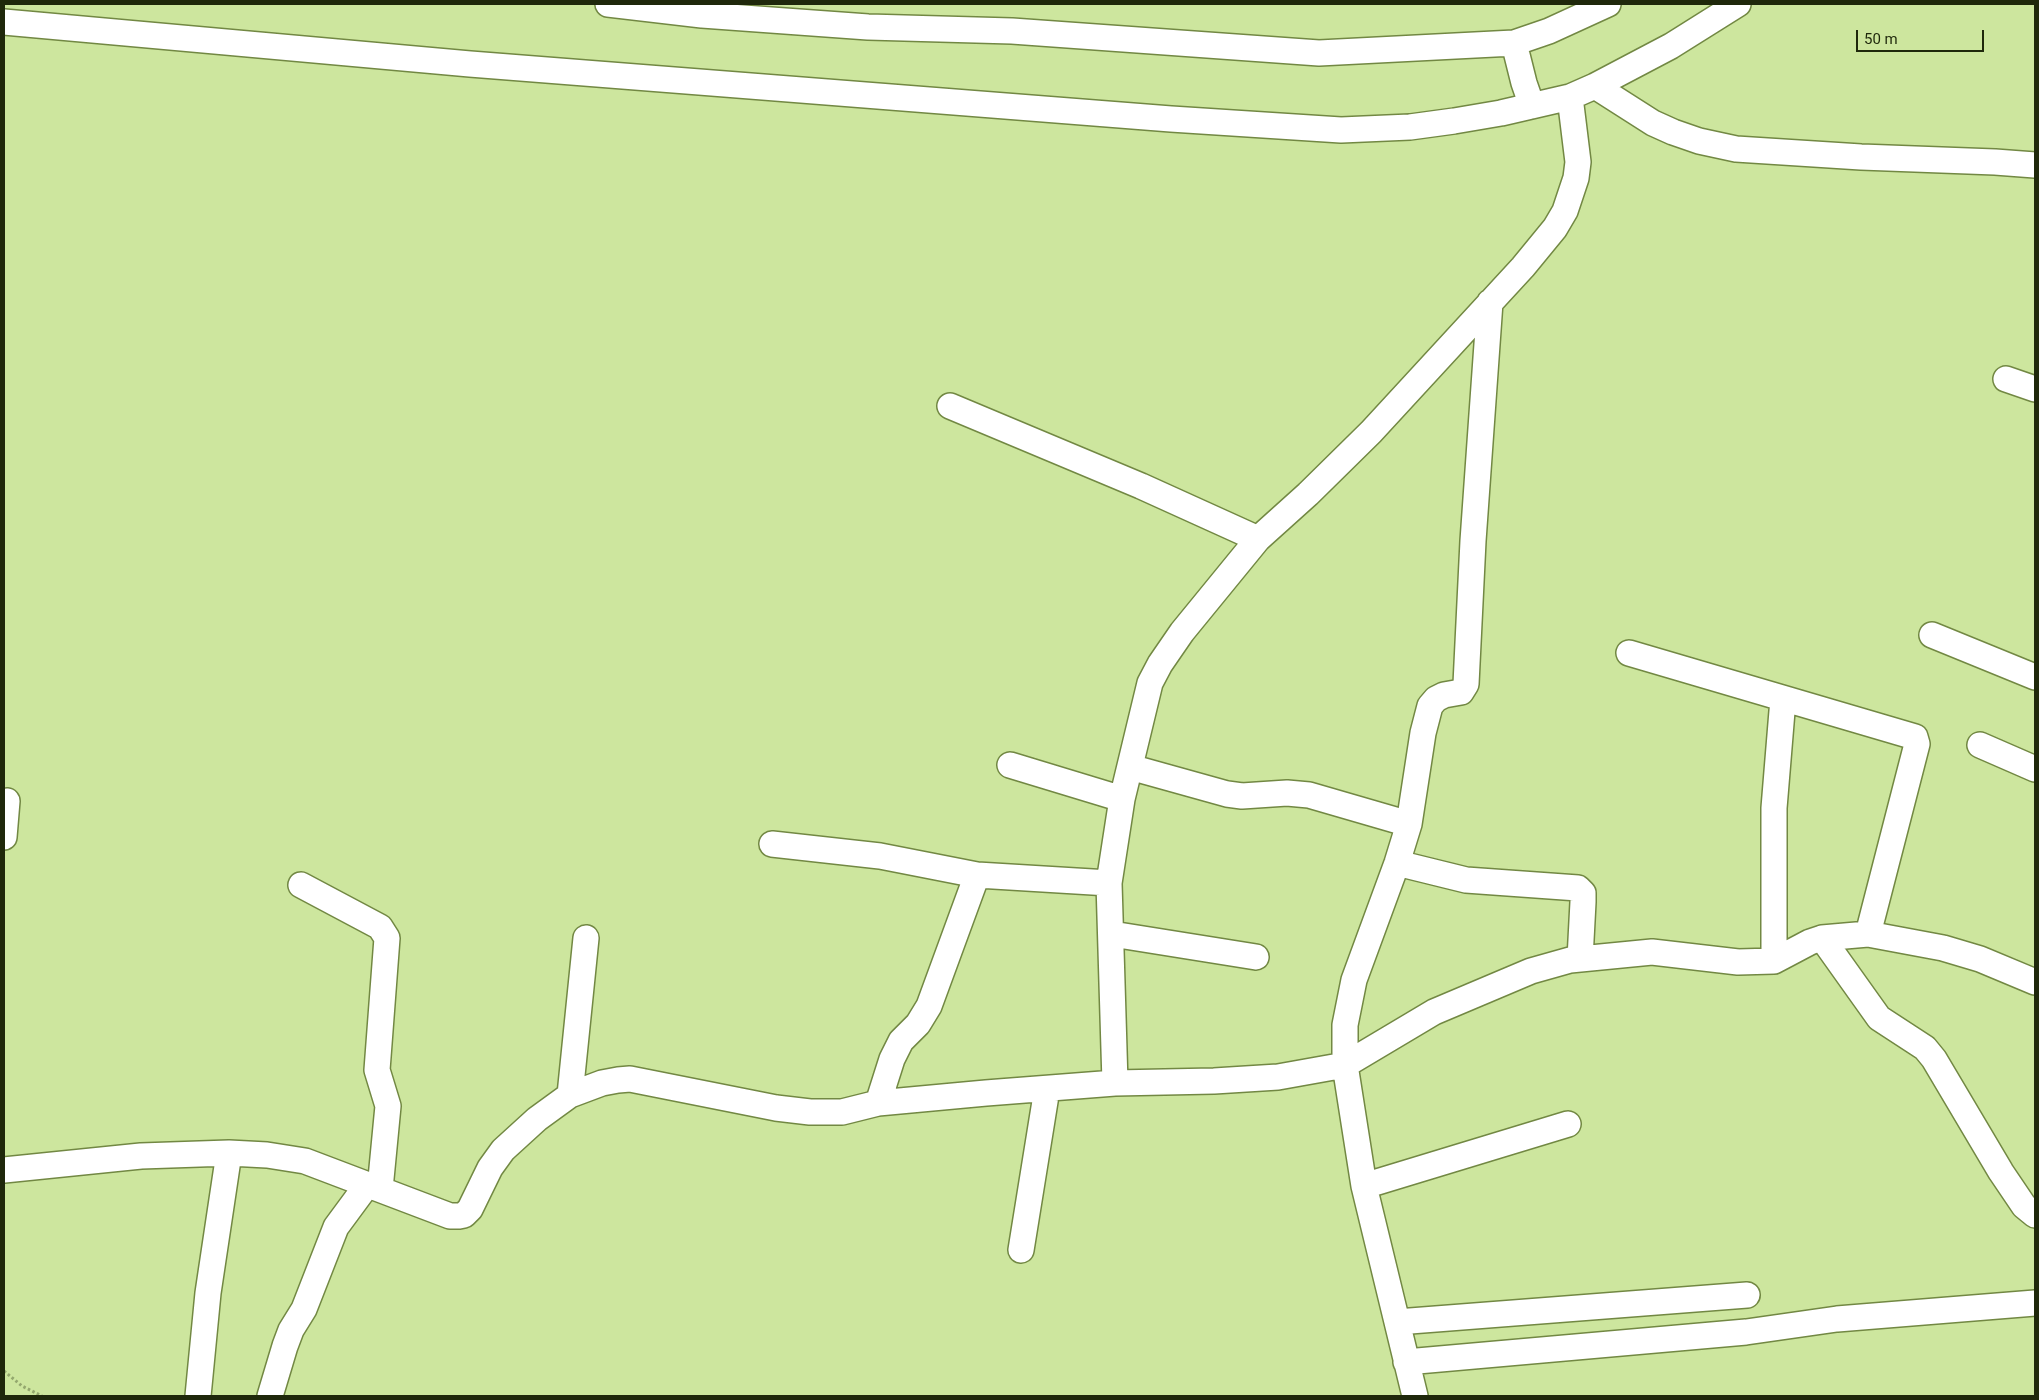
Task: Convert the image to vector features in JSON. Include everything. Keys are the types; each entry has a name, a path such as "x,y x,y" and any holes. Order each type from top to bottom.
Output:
{"street":[{"path":"608,4 702,15 858,26 1012,30 1319,53 1516,51 1549,31 1608,4"},
{"path":"4,22 470,64 1252,125 1341,130 1410,127 1464,120 1528,94 1570,97 1671,46 1738,4"},
{"path":"1516,51 1528,94"},
{"path":"1595,86 1653,122 1673,132 1698,141 1736,149 2035,165"},
{"path":"1116,1083 1109,883 1122,799 1150,683 1160,664 1182,632 1258,539 1308,494 1371,432 1538,250 1555,228 1571,196 1578,162 1570,97"},
{"path":"1415,1396 1364,1186 1345,1065 1345,1025 1350,995 1398,863 1409,824 1423,734 1430,706 1436,699 1444,695 1460,692 1466,684 1473,541 1490,302"},
{"path":"2006,379 2035,389"},
{"path":"950,406 1141,486 1258,539"},
{"path":"1932,635 2035,677"},
{"path":"1629,654 1913,735 1917,744 1868,934"},
{"path":"1774,961 1774,808 1783,699"},
{"path":"1980,745 2035,769"},
{"path":"1010,765 1122,799"},
{"path":"1130,767 1227,794 1242,796 1286,793 1309,795 1409,824"},
{"path":"4,837 7,801"},
{"path":"772,844 880,856 977,875 1109,883"},
{"path":"1398,863 1466,880 1578,888 1583,893 1584,902 1580,959"},
{"path":"878,1103 892,1059 901,1041 918,1024 930,1006 977,875"},
{"path":"270,1396 287,1341 304,1309 336,1227 374,1187 388,1106 377,1070 387,938 380,927 302,885"},
{"path":"1112,934 1256,958"},
{"path":"4,1170 141,1156 267,1155 305,1160 450,1216 464,1215 470,1209 490,1168 503,1150 537,1119 570,1095 602,1083 630,1079 776,1108 810,1112 842,1112 878,1103 1116,1083 1278,1077 1345,1065 1434,1012 1531,971 1570,960 1652,952 1738,962 1774,961 1810,942 1822,938 1868,934 1953,951 1980,959 2035,982"},
{"path":"570,1095 586,938"},
{"path":"1822,938 1879,1018 1924,1048 1934,1059 2001,1172 2024,1206 2035,1215"},
{"path":"1021,1250 1047,1089"},
{"path":"1364,1186 1568,1124"},
{"path":"198,1396 208,1293 229,1154"},
{"path":"1397,1322 1747,1294"},
{"path":"1406,1362 1746,1332 1837,1319 2035,1303"}],"path":[{"path":"4,1371 22,1386 42,1396"}]}
